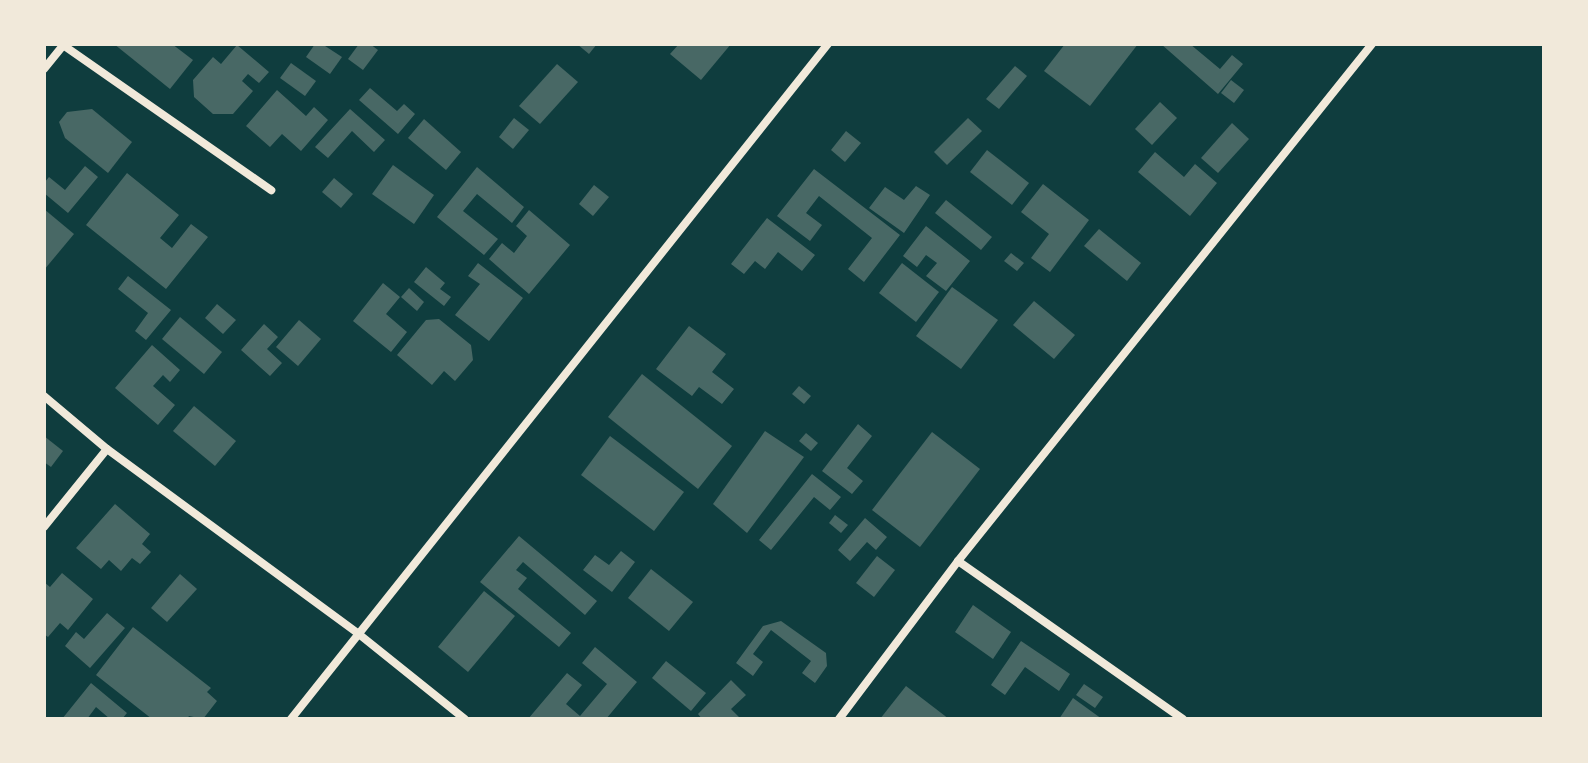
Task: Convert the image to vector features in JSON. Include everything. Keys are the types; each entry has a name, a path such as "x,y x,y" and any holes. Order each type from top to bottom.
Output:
{"street":[{"path":"44,69 63,44 271,190"},
{"path":"291,719 828,44"},
{"path":"839,719 958,561 1372,44"},
{"path":"44,396 107,449 360,635 465,719"},
{"path":"44,527 107,449"},
{"path":"958,561 1183,719"}],"building":[{"path":"114,44 172,44 193,60 170,89"},
{"path":"315,44 322,44 342,57 330,74 306,57"},
{"path":"359,44 370,44 378,50 363,70 348,59"},
{"path":"577,44 597,44 589,54"},
{"path":"679,44 731,44 701,80 670,54"},
{"path":"1065,44 1138,44 1090,106 1044,71"},
{"path":"1161,44 1190,44 1220,69 1232,55 1243,64 1218,94"},
{"path":"237,45 269,72 259,83 248,74 242,81 253,91 233,114 213,114 194,97 193,80 213,57 221,64"},
{"path":"291,63 316,81 305,96 280,78"},
{"path":"557,64 578,82 540,124 519,106"},
{"path":"1015,66 1027,76 999,109 986,99"},
{"path":"1231,80 1244,90 1234,103 1221,93"},
{"path":"370,88 397,111 404,104 415,114 398,134 359,100"},
{"path":"277,90 306,116 314,107 328,120 301,151 282,134 270,147 246,126"},
{"path":"1160,102 1177,118 1152,145 1135,129"},
{"path":"92,109 132,142 108,173 65,138 59,122 67,112"},
{"path":"350,109 385,140 374,152 352,131 328,158 315,147"},
{"path":"514,118 529,130 513,149 499,137"},
{"path":"968,118 982,131 947,165 934,152"},
{"path":"424,119 461,152 446,170 408,138"},
{"path":"1232,123 1249,139 1218,173 1201,158"},
{"path":"846,131 861,143 845,162 831,150"},
{"path":"987,150 1029,183 1012,205 970,172"},
{"path":"1155,152 1184,177 1195,164 1217,183 1190,216 1138,172"},
{"path":"393,165 434,195 414,224 372,194"},
{"path":"85,166 98,177 68,213 44,193 44,183 49,177 65,190"},
{"path":"477,167 524,207 512,223 477,194 463,211 498,239 484,255 437,217"},
{"path":"814,169 900,235 864,282 848,269 872,238 819,196 806,213 822,225 810,241 777,216"},
{"path":"127,173 179,215 160,238 172,248 191,224 208,237 166,289 86,225"},
{"path":"334,178 353,194 341,208 322,192"},
{"path":"1043,184 1089,220 1050,272 1031,258 1049,234 1021,212"},
{"path":"594,185 609,197 593,216 579,204"},
{"path":"916,186 930,195 904,233 869,208 885,187 904,200"},
{"path":"946,200 992,237 981,250 935,213"},
{"path":"44,209 74,234 44,270"},
{"path":"529,210 570,245 529,294 489,259 502,243 514,253 527,236 516,226"},
{"path":"767,218 815,255 802,271 778,252 765,269 755,261 744,274 731,264"},
{"path":"926,226 970,261 946,291 926,276 937,263 926,255 917,267 903,256"},
{"path":"1099,229 1141,263 1127,281 1084,246"},
{"path":"1011,253 1024,263 1017,271 1004,261"},
{"path":"478,263 523,298 489,341 455,315 480,284 468,276"},
{"path":"902,263 939,292 916,322 879,293"},
{"path":"426,267 445,283 440,289 451,297 444,306 414,282"},
{"path":"128,276 171,310 146,340 135,331 148,313 118,289"},
{"path":"383,283 400,297 386,314 407,332 391,352 353,321"},
{"path":"952,287 998,320 961,369 916,336"},
{"path":"409,288 424,302 417,311 401,297"},
{"path":"1034,301 1075,335 1054,359 1013,325"},
{"path":"217,304 236,320 223,334 205,318"},
{"path":"180,317 222,352 204,374 162,339"},
{"path":"439,319 471,345 473,360 455,381 444,371 432,385 397,355 426,320"},
{"path":"299,320 321,339 298,366 276,347"},
{"path":"264,324 278,337 267,349 282,363 270,376 241,350"},
{"path":"689,326 726,354 712,372 734,389 722,404 699,387 692,396 656,369"},
{"path":"152,345 180,370 170,382 163,375 153,386 175,405 158,425 115,388"},
{"path":"642,374 732,446 698,489 608,417"},
{"path":"799,386 811,396 804,404 792,394"},
{"path":"194,406 236,441 215,466 173,431"},
{"path":"858,424 872,436 847,468 863,481 852,494 822,471"},
{"path":"765,431 804,457 747,533 713,504"},
{"path":"932,432 980,469 920,547 872,510"},
{"path":"806,433 818,443 811,451 799,441"},
{"path":"44,436 63,451 51,467 44,462"},
{"path":"610,436 684,492 654,531 581,475"},
{"path":"812,474 841,497 830,510 814,497 771,550 759,540"},
{"path":"115,504 150,534 142,544 151,552 140,564 132,558 121,571 109,560 101,569 76,548"},
{"path":"835,515 848,525 841,533 829,523"},
{"path":"865,518 887,537 876,550 867,542 850,561 838,550"},
{"path":"519,536 597,601 585,615 523,562 516,570 527,578 518,589 571,633 559,647 480,582"},
{"path":"621,551 635,562 612,592 583,570 595,555 609,565"},
{"path":"877,556 895,570 874,597 856,583"},
{"path":"651,569 693,602 669,631 628,598"},
{"path":"62,573 93,599 68,630 60,623 48,637 44,634 44,582 50,587"},
{"path":"180,574 197,589 167,622 151,608"},
{"path":"484,591 515,616 468,672 438,647"},
{"path":"973,605 1011,632 993,659 955,632"},
{"path":"107,613 125,628 90,668 65,646 76,632 84,639"},
{"path":"781,621 826,653 827,666 815,683 802,673 811,661 771,630 753,654 763,662 753,676 736,663 763,626"},
{"path":"133,627 211,688 207,692 217,701 203,719 189,716 187,719 152,719 96,675"},
{"path":"1021,641 1070,674 1059,691 1025,667 1005,695 991,685"},
{"path":"595,647 637,682 606,719 528,719 567,673 582,685 566,704 580,716 607,684 582,663"},
{"path":"666,661 706,693 691,711 652,678"},
{"path":"731,680 746,695 731,709 741,719 702,719 698,714"},
{"path":"91,683 127,713 122,719 110,719 96,707 87,719 62,719"},
{"path":"1084,684 1103,697 1095,708 1076,695"},
{"path":"906,686 949,719 880,719"},
{"path":"1073,698 1102,719 1059,719"}]}
